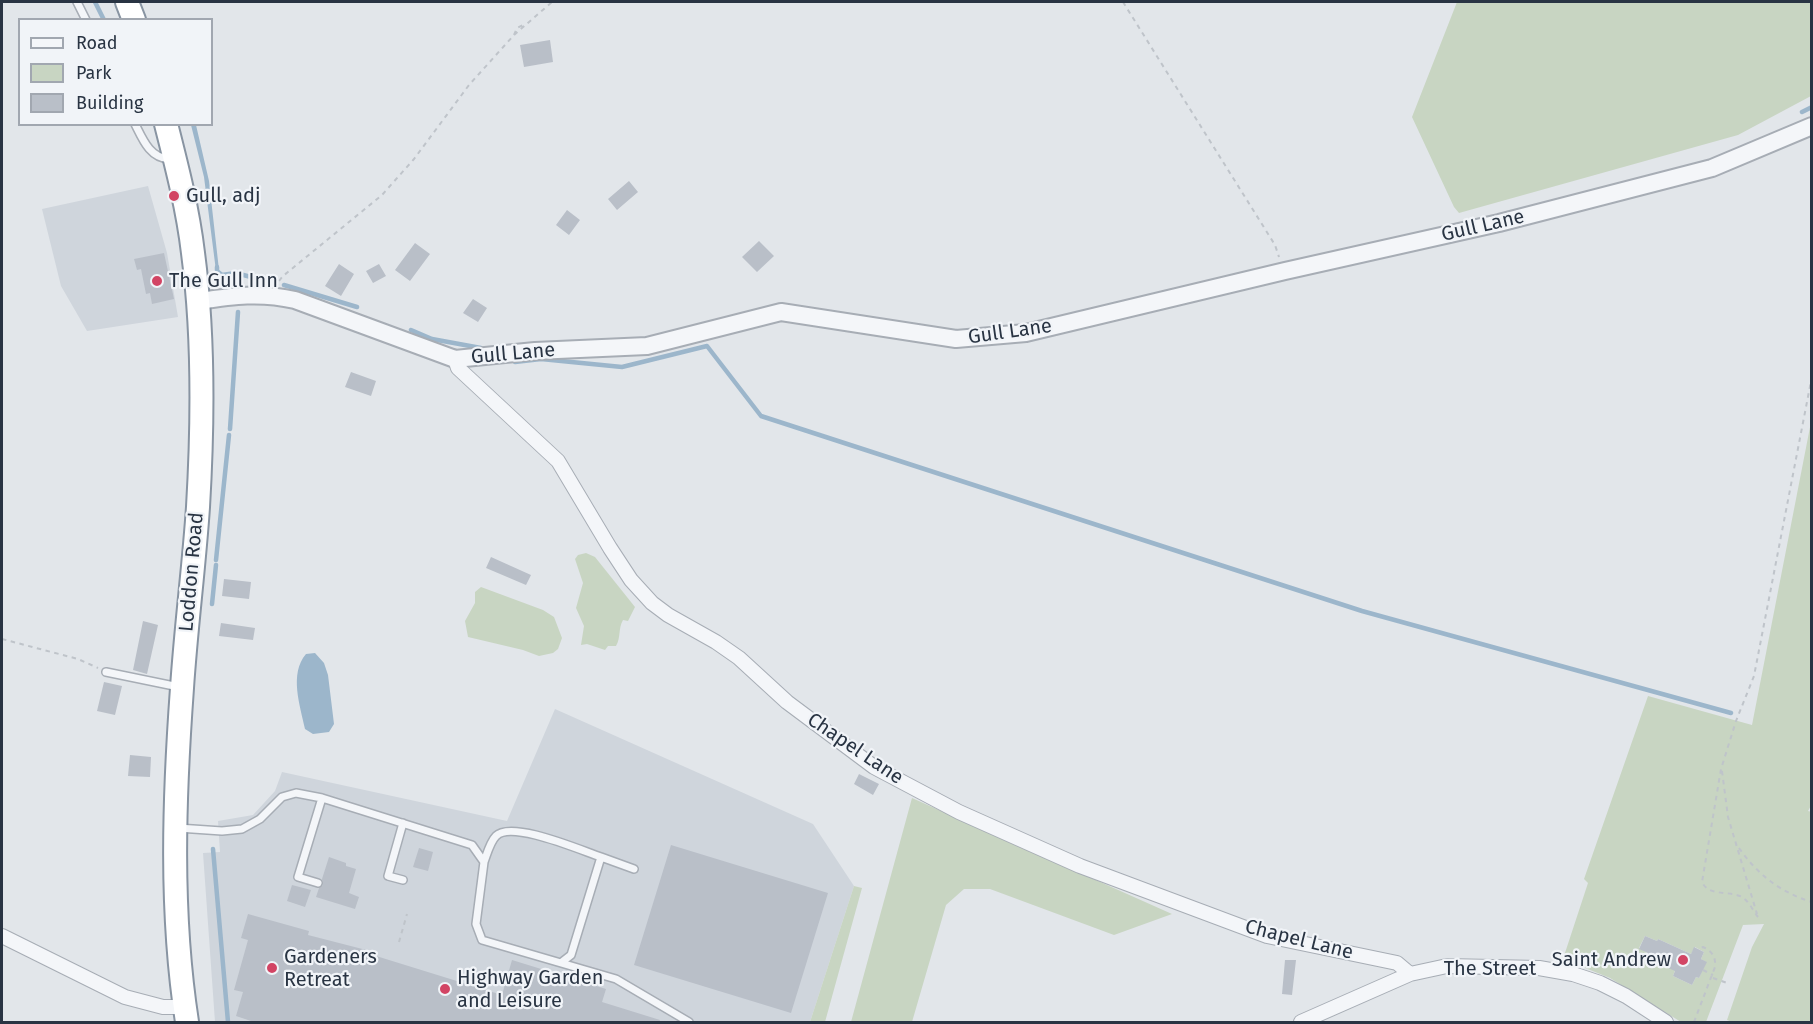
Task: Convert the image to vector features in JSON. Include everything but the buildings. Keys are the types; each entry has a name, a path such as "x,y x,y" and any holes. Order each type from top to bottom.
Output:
{"highway":[{"path":"127,2 133,18"},
{"name":"Loddon Road","path":"167,126 192,241 199,301 201,397 198,506 182,688 175,828 178,922 186,1015"}],"street":[{"name":"Gull Lane","path":"199,301 249,294 273,295 295,300 455,359 535,351 647,346 782,312 956,339 1026,333 1499,223 1712,168 1812,126"},
{"name":"Chapel Lane","path":"455,359 458,368 558,461 631,580 652,603 739,658 787,702 874,766 959,812 1080,866 1267,936 1397,963 1410,974"},
{"path":"2,936 125,997 186,1015"},
{"name":"The Street","path":"1301,1023 1410,974 1447,966 1539,968 1561,972 1600,983 1626,996 1666,1023"}],"lane":[{"path":"77,2 85,18"},
{"path":"136,126 144,142 154,154 165,159 175,159"},
{"path":"106,672 182,688"},
{"path":"175,828 222,831 242,828 260,819 282,797 296,793 322,798 472,845 484,862"},
{"path":"318,884 298,877 322,798"},
{"path":"403,823 388,876 403,880"},
{"path":"634,869 601,856 521,831 506,830 496,836 484,862 476,924 482,940 616,979 689,1023"},
{"path":"562,962 571,955 601,856"}],"path":[{"path":"273,295 276,285 283,276 382,195 414,159 469,85 514,35 552,2"},
{"path":"1123,2 1275,245"},
{"path":"1721,769 1728,817 1758,917 1741,896 1710,890 1704,887 1702,882 1721,769 1736,721 1754,676 1812,376"},
{"path":"2,639 78,659 106,672"},
{"path":"1736,843 1751,866 1766,880 1796,897 1812,902"},
{"path":"399,942 407,914"},
{"path":"1694,1023 1713,976 1716,960 1708,950 1703,947 1699,949"},
{"path":"1703,970 1727,983"}],"shaded area":[{"path":"148,186 167,253 178,317 87,331 61,286 42,209"},
{"path":"555,709 813,824 854,886 810,1022 215,1022 203,853 220,852 218,821 253,815 275,791 282,772 507,821"}],"green space":[{"path":"1457,2 1811,2 1811,96 1738,135 1459,213 1454,207 1412,117"},
{"path":"1811,422 1812,804 1808,811 1812,812 1811,1022 1732,1022 1727,1020 1752,947 1764,924 1743,925 1706,1022 1681,1022 1610,978 1563,959 1588,883 1584,879 1648,696 1752,725","holes":["1645,936 1657,941 1658,939 1691,954 1695,947 1704,952 1701,959 1706,962 1699,978 1696,977 1692,985 1673,976 1676,968 1661,959 1658,964 1646,958 1648,953 1639,948"]},
{"path":"586,553 595,557 635,607 628,621 623,620 616,646 608,646 605,650 587,644 581,645 584,626 576,608 583,583 575,559 578,555"},
{"path":"481,587 543,610 554,617 562,638 558,649 553,653 539,656 468,637 465,621 475,603 475,592"},
{"path":"912,798 1172,914 1114,935 990,889 964,889 946,905 912,1022 851,1022"},
{"path":"854,886 862,888 825,1022 810,1022"}],"water":[{"path":"191,126 196,126 209,181 219,270 216,271 204,177"},
{"path":"315,653 324,663 328,675 334,724 329,732 313,734 305,729 297,680 301,662 306,654"}],"waterway":[{"path":"95,2 103,18"},
{"path":"1802,112 1812,107"},
{"path":"217,267 217,271 222,275 236,273 262,280"},
{"path":"284,285 357,307"},
{"path":"230,429 238,312"},
{"path":"411,330 432,339 481,348"},
{"path":"515,362 541,359 622,367 707,346 761,416 1362,611 1731,713"},
{"path":"216,560 229,435"},
{"path":"212,604 216,565"},
{"path":"213,849 228,1022"}],"place":[{"name":"Gull, adj","path":"174,196"},
{"name":"The Gull Inn","path":"157,281"},
{"name":"Saint Andrew","path":"1683,960"},
{"name":"Gardeners Retreat","path":"272,968"},
{"name":"Highway Garden and Leisure","path":"445,989"}]}
